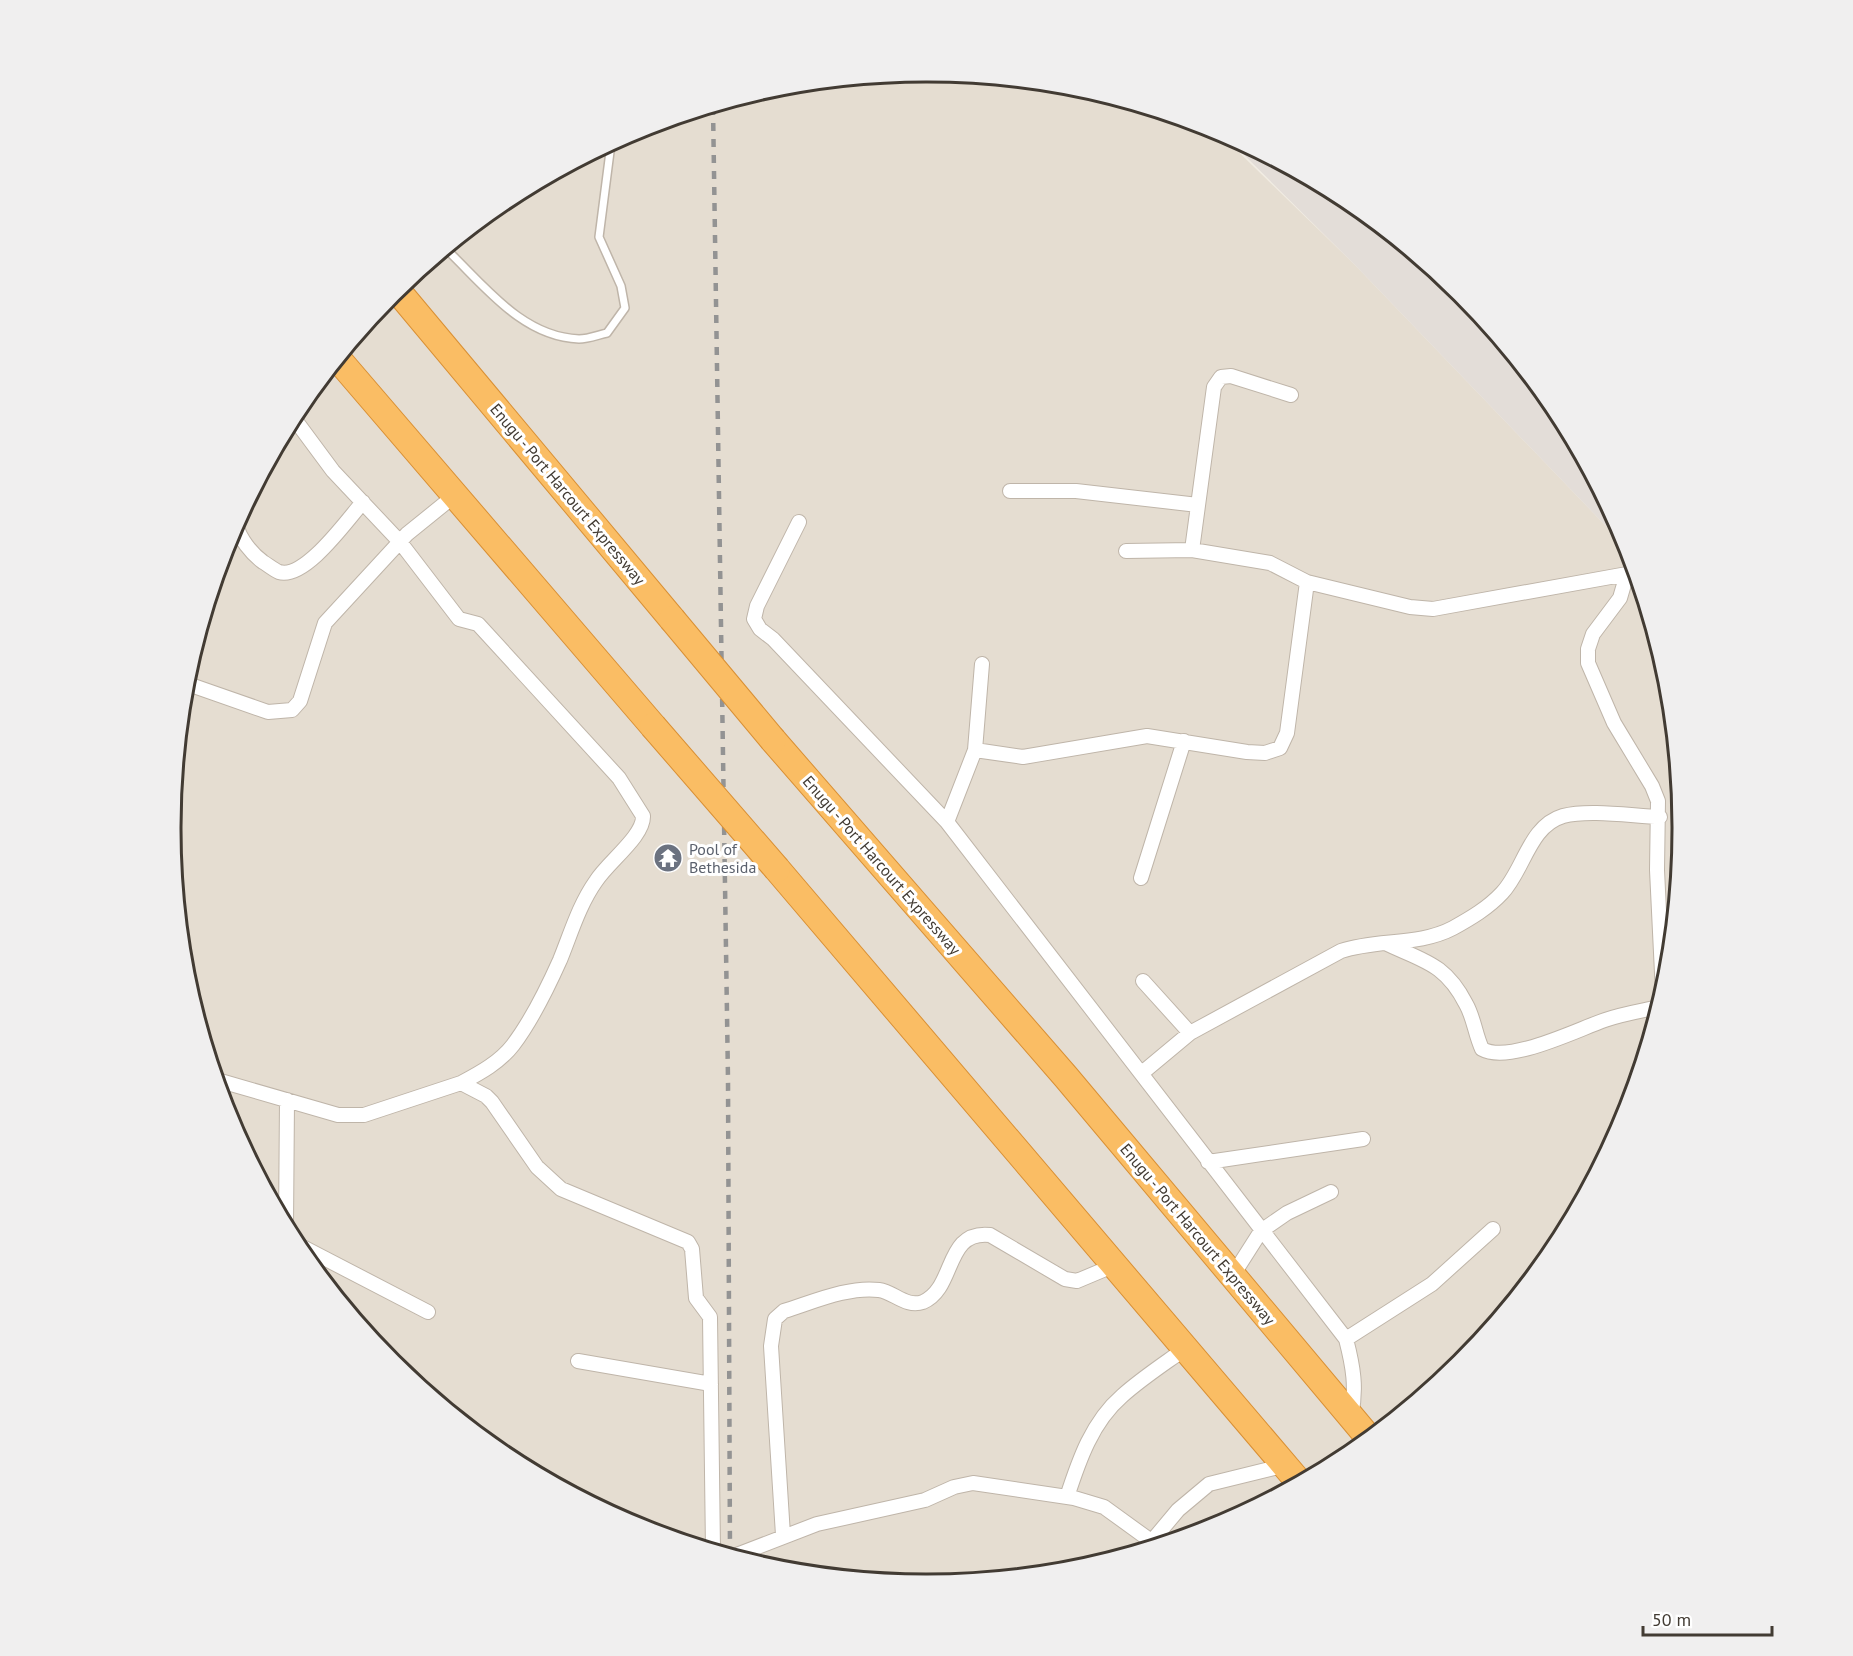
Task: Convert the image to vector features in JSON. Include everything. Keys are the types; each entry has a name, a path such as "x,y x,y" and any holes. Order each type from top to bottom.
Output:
{"highway":[{"name":"Enugu - Port Harcourt Expressway","path":"403,297 773,740 1051,1059 1364,1431"},
{"path":"343,365 777,869 1292,1474"}],"street":[{"path":"1192,550 1214,387 1221,377 1231,376 1291,395"},
{"path":"227,1083 338,1115 364,1115 461,1083 489,1067 512,1046 538,1005 585,898 609,862 641,831 643,816 619,778 478,624 459,619 400,542 333,471 300,426"},
{"path":"1010,491 1076,491 1198,505"},
{"path":"194,686 268,712 292,711 300,701 325,623 400,542 454,496"},
{"path":"241,535 247,546 269,567 280,573 298,570 319,553 363,502"},
{"path":"799,522 758,606 754,619 760,629 773,639 947,822 1142,1073 1261,1232 1346,1339 1355,1373 1356,1395 1351,1416"},
{"path":"1126,551 1192,550 1270,563 1306,582 1410,607 1433,609 1628,577"},
{"path":"1629,581 1620,598 1593,634 1588,649 1588,663 1614,723 1652,786 1658,801 1660,817 1657,870 1661,958"},
{"path":"975,750 1023,757 1147,736 1247,752 1265,753 1280,748 1287,733 1306,582"},
{"path":"947,822 975,750 982,664"},
{"path":"1141,878 1184,741"},
{"path":"1142,1073 1190,1033 1341,951 1381,941 1423,938 1450,929 1480,912 1502,893 1512,880 1538,833 1549,823 1563,816 1660,817"},
{"path":"1381,941 1435,964 1443,971 1466,1003 1482,1049 1490,1053 1500,1054 1550,1041 1606,1020 1650,1009"},
{"path":"1143,981 1190,1033"},
{"path":"461,1083 478,1091 492,1102 537,1167 561,1189 688,1242 692,1249 696,1298 710,1317 713,1542"},
{"path":"286,1209 287,1100"},
{"path":"1208,1162 1364,1139"},
{"path":"1233,1275 1261,1232 1287,1213 1331,1192"},
{"path":"1346,1339 1432,1284 1493,1229"},
{"path":"783,1535 771,1346 776,1319 784,1311 850,1292 880,1290 916,1304 925,1301 935,1293 960,1246 968,1237 978,1234 990,1235 1065,1278 1077,1281 1115,1265"},
{"path":"315,1254 428,1312"},
{"path":"1067,1497 1082,1451 1097,1425 1120,1397 1185,1348"},
{"path":"578,1361 711,1384"},
{"path":"1155,1537 1178,1510 1209,1484 1292,1474"},
{"path":"749,1551 783,1535 817,1524 925,1500 954,1486 973,1483 1067,1497 1104,1507 1145,1540"}],"lane":[{"path":"452,254 506,308 538,329 582,339 607,333 625,308 621,286 599,237 609,154"}],"shaded area":[{"path":"926,82 975,84 1072,97 1166,122 1237,150 1354,264 1609,529 1632,588 1647,635 1666,731 1672,828 1670,877 1666,925 1647,1021 1615,1113 1595,1158 1572,1201 1518,1282 1454,1355 1418,1388 1341,1448 1299,1474 1212,1517 1166,1534 1072,1559 1024,1567 926,1574 829,1567 781,1559 687,1534 641,1517 554,1474 512,1448 435,1388 366,1320 335,1282 281,1201 258,1158 221,1068 206,1021 187,925 181,828 183,779 187,731 206,635 238,543 258,498 281,455 335,374 399,301 435,268 512,208 554,182 641,139 687,122 781,97 829,89"},
{"path":"1242,152 1299,182 1341,208 1418,268 1454,301 1518,374 1546,414 1572,455 1609,529 1354,264"}],"railway":[{"path":"713,114 728,1079 730,1547"}],"place":[{"name":"Pool of Bethesida","path":"668,858"}]}
